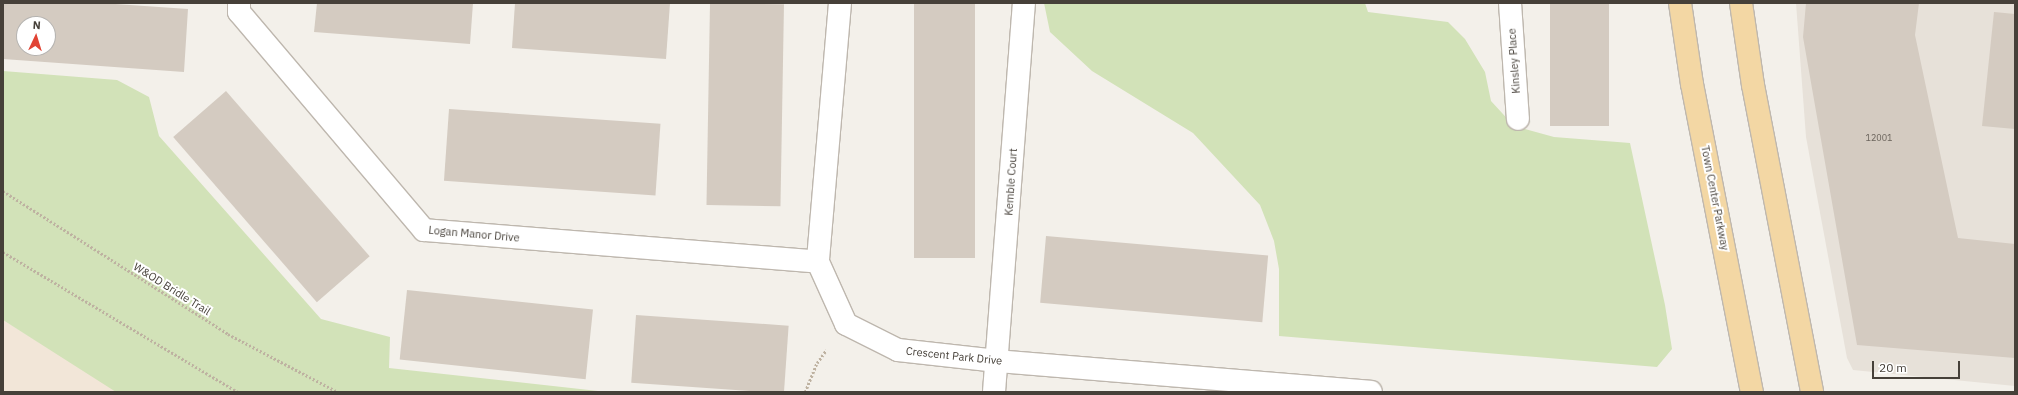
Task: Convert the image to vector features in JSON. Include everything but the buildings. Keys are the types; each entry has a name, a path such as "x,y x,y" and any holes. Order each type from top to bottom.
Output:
{"main road":[{"name":"Town Center Parkway","path":"1680,3 1692,84 1752,392"},
{"path":"1741,3 1754,85 1812,392"}],"street":[{"name":"Logan Manor Drive","path":"239,3 239,12 424,230 818,262"},
{"name":"Crescent Park Drive","path":"840,3 818,262 846,324 898,350 997,361 1371,392"},
{"name":"Kemble Court","path":"994,392 1024,3"},
{"name":"Kinsley Place","path":"1510,3 1518,119"}],"path":[{"name":"W&OD Bridle Trail","path":"3,191 228,334 338,392"},
{"path":"3,252 238,392"},
{"path":"805,392 817,363 826,350"}],"shaded area":[{"path":"1796,3 2015,3 2015,386 1853,370 1847,358 1806,137"},
{"path":"3,320 103,382 119,392 3,392"}],"green space":[{"path":"1044,3 1365,3 1368,12 1448,22 1465,39 1485,72 1491,101 1514,126 1554,137 1630,143 1665,305 1672,349 1657,367 1279,336 1279,269 1274,241 1260,205 1193,133 1092,71 1050,32"},
{"path":"3,71 117,80 149,97 159,136 321,319 390,337 389,368 607,392 116,392 3,320"}]}
